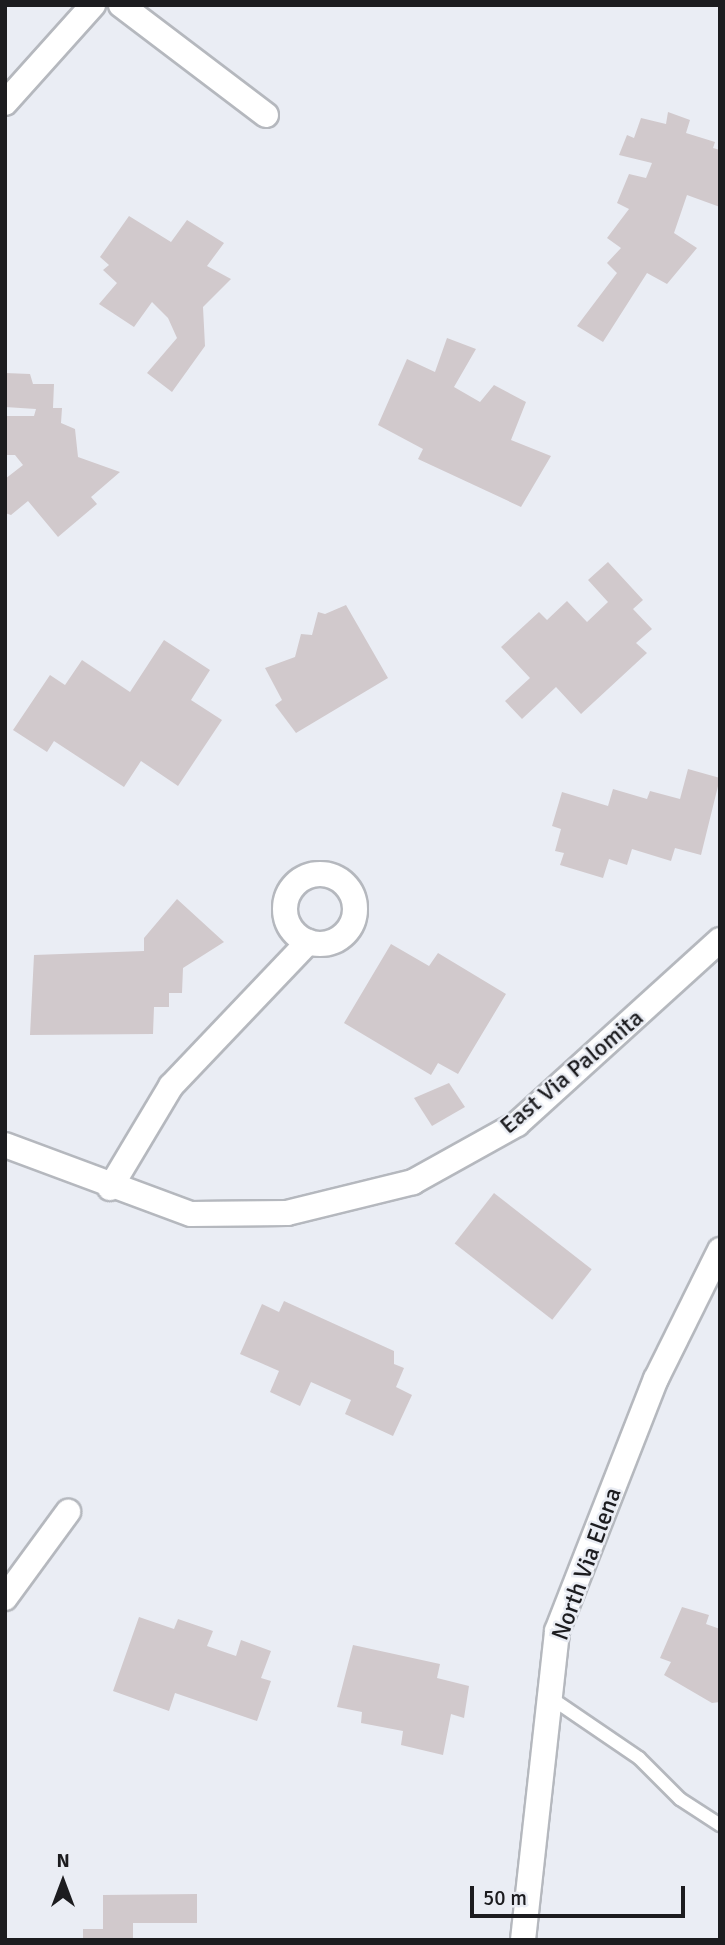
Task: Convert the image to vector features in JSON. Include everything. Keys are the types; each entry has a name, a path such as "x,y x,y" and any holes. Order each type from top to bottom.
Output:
{"street":[{"path":"5,103 93,5"},
{"path":"121,5 266,115"},
{"name":"East Via Palomita","path":"5,1145 110,1188 191,1214 287,1213 413,1182 517,1124 720,940"},
{"path":"110,1188 171,1086 217,1033 286,970 308,942"},
{"name":"North Via Elena","path":"523,1940 557,1631 656,1380 720,1250"},
{"path":"5,1598 68,1512"}],"lane":[{"path":"551,1698 639,1758 680,1799 720,1825"}],"building":[{"path":"668,112 690,120 686,133 715,142 713,148 720,150 720,207 687,195 674,233 697,248 667,284 647,273 603,342 577,326 617,273 607,263 621,248 607,238 629,209 617,203 629,174 646,178 652,163 619,155 627,135 634,138 641,118 666,124"},
{"path":"129,216 171,242 187,220 224,243 207,266 231,279 203,307 205,346 172,392 147,373 177,338 168,318 152,302 134,327 99,304 117,283 103,270 109,265 100,257"},
{"path":"447,338 476,349 454,387 480,402 494,385 526,402 511,440 551,456 521,507 418,459 423,449 378,425 407,359 435,372"},
{"path":"5,373 30,374 33,384 54,384 53,408 62,408 61,423 75,429 78,457 120,472 91,497 97,504 58,537 28,501 11,515 5,513 5,479 23,465 15,455 5,455 5,416 34,416 36,409 5,407"},
{"path":"608,562 643,600 633,609 652,629 636,643 647,653 581,714 556,687 522,719 505,701 530,678 501,647 539,612 547,620 567,601 587,622 608,602 588,580"},
{"path":"346,605 388,678 296,733 275,705 282,700 265,668 295,657 301,634 312,635 318,612 325,614"},
{"path":"164,640 210,670 191,700 222,720 178,786 141,761 124,787 54,741 47,752 13,730 50,675 65,685 82,660 130,692"},
{"path":"688,769 720,778 701,855 675,848 671,861 632,849 627,865 609,859 603,878 560,865 564,853 555,851 561,829 552,826 562,792 608,806 613,789 647,799 650,791 680,799"},
{"path":"177,899 224,942 183,968 182,993 169,993 169,1007 154,1007 153,1034 30,1035 34,955 144,951 144,938"},
{"path":"391,944 429,966 438,953 506,994 458,1074 438,1063 431,1075 344,1023"},
{"path":"449,1083 465,1107 432,1126 414,1098"},
{"path":"494,1193 592,1269 552,1320 455,1243"},
{"path":"284,1301 394,1351 394,1364 404,1368 396,1387 412,1395 393,1436 345,1414 351,1400 311,1382 300,1406 270,1392 279,1371 240,1354 262,1304 279,1312"},
{"path":"682,1607 709,1615 706,1624 720,1629 720,1702 712,1703 664,1675 671,1662 660,1658"},
{"path":"139,1617 174,1629 178,1619 213,1631 207,1646 236,1656 241,1640 271,1651 261,1678 271,1681 257,1721 175,1693 169,1711 113,1691"},
{"path":"353,1645 440,1664 437,1678 469,1686 464,1718 451,1714 443,1755 401,1745 403,1731 361,1723 362,1712 337,1707"},
{"path":"197,1894 197,1923 133,1923 133,1940 83,1940 83,1929 103,1929 103,1895"}]}
